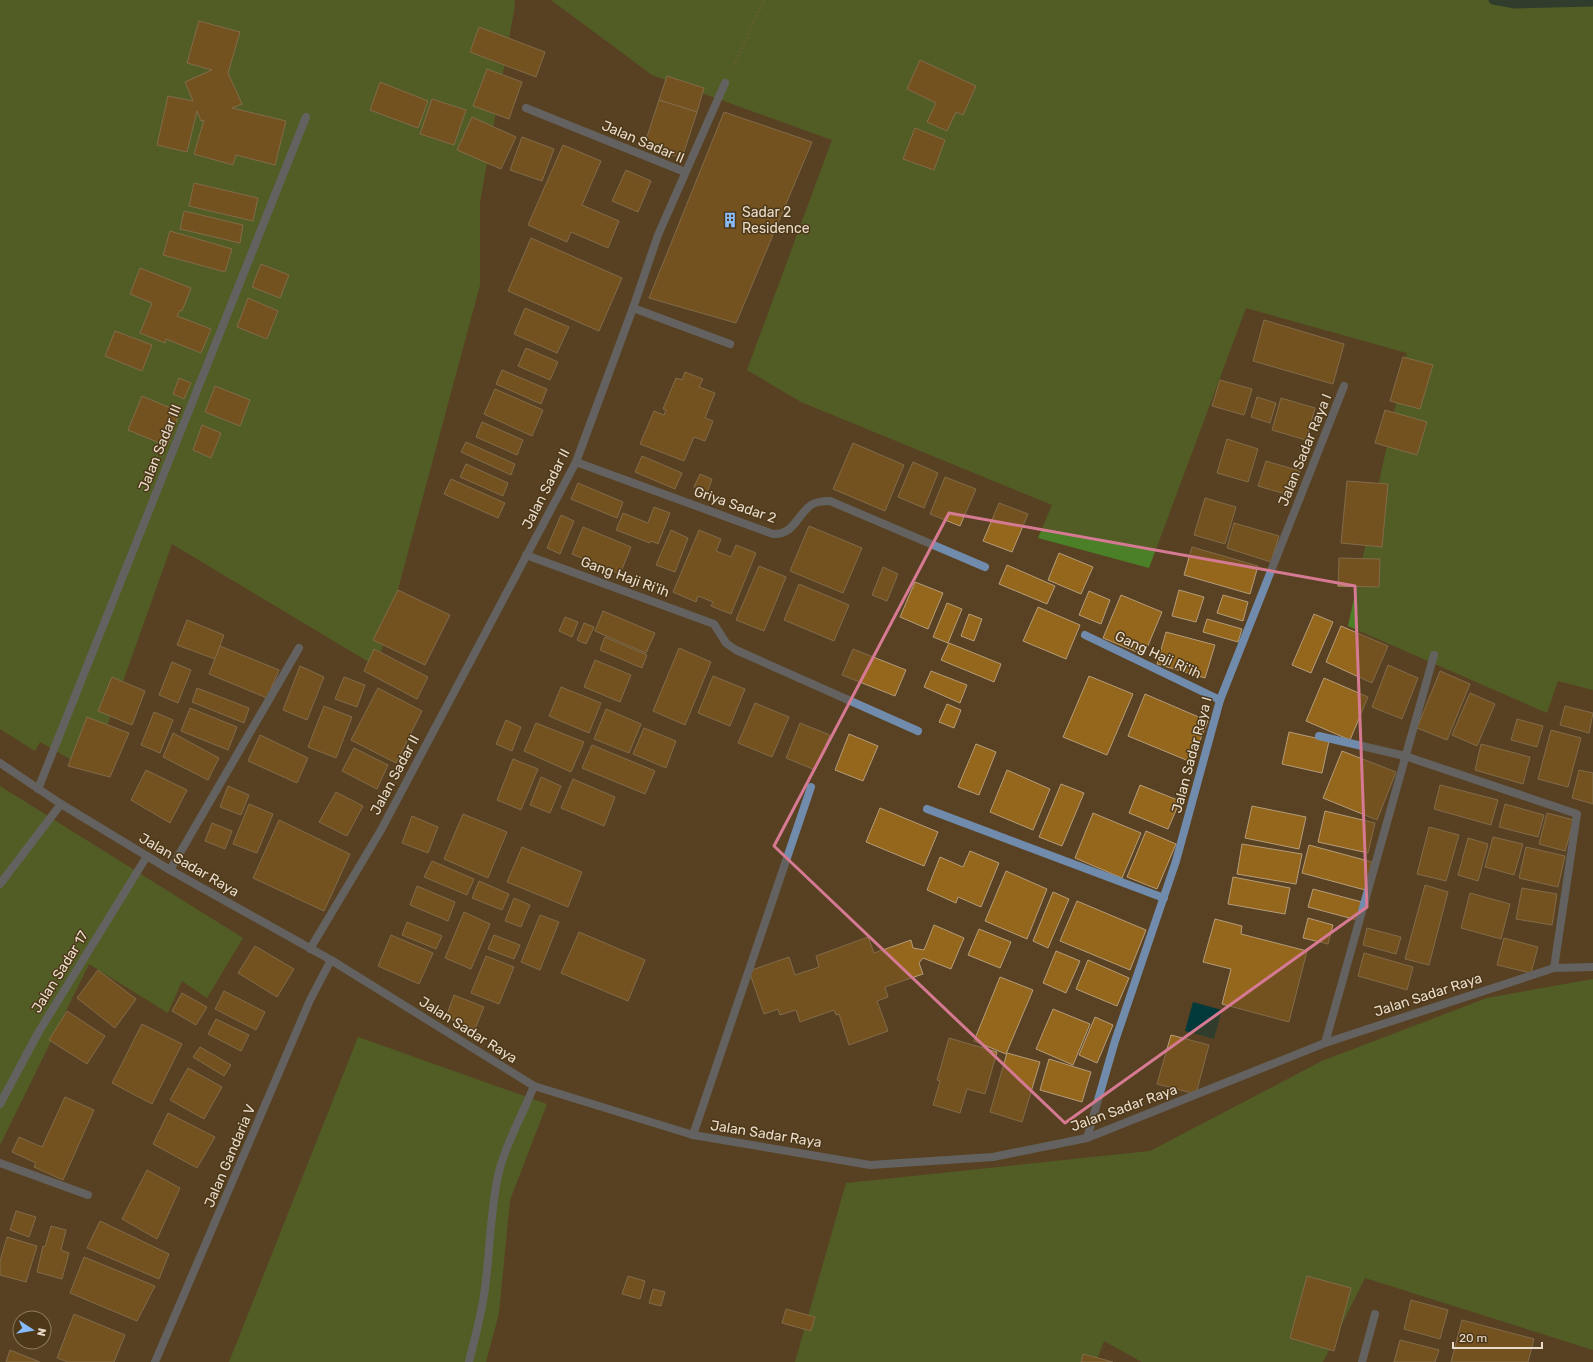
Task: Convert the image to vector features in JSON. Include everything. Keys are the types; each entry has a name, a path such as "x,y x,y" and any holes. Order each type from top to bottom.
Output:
{"street":[{"path":"685,172 725,84"},
{"name":"Jalan Sadar II","path":"310,949 381,830 576,462 633,308 658,235 685,172 526,108"},
{"name":"Jalan Sadar III","path":"38,789 306,117"},
{"path":"633,308 730,344"},
{"name":"Jalan Sadar Raya I","path":"1087,1138 1115,1041 1176,861 1220,700 1344,386"},
{"name":"Griya Sadar 2","path":"576,462 773,534 782,534 788,531 812,504 820,501 830,501 985,567"},
{"name":"Gang Haji Ri'ih","path":"526,556 714,624 726,643 736,650 918,731"},
{"name":"Gang Haji Ri'ih","path":"1085,635 1220,700"},
{"path":"170,870 299,648"},
{"path":"1325,1043 1434,655"},
{"path":"1320,736 1405,756 1577,814 1554,968"},
{"name":"Jalan Sadar Raya","path":"0,763 61,804 170,870 331,960 534,1086 693,1136 870,1165 993,1157 1087,1138 1325,1043 1554,968 1593,967"},
{"path":"693,1136 811,787"},
{"path":"0,884 61,804"},
{"path":"927,809 1164,898"},
{"name":"Jalan Sadar 17","path":"0,1104 38,1033 147,856"},
{"name":"Jalan Gandaria V","path":"155,1362 310,1000 331,960"},
{"path":"469,1362 481,1314 498,1176 506,1150 534,1086"},
{"path":"0,1162 88,1195"},
{"path":"1362,1362 1375,1314"}],"path":[{"path":"725,84 764,0"}],"highlighted area":[{"path":"949,513 1355,586 1367,907 1065,1123 774,846"}],"green space":[{"path":"0,0 514,0 515,5 480,202 480,285 377,667 172,544 91,771 40,742 35,751 0,729"},
{"path":"551,0 1593,0 1593,690 1558,681 1547,713 1348,626 1407,353 1246,308 1149,568 1038,538 1052,505 801,402 747,370 832,140 652,75"},
{"path":"0,786 243,938 207,998 182,981 168,1013 89,964 0,1145"},
{"path":"1593,979 1593,1350 1365,1278 1323,1362 1142,1362 1104,1341 1096,1362 795,1362 846,1183 1150,1151 1322,1061 1487,998"},
{"path":"358,1037 547,1104 510,1200 499,1313 486,1362 229,1362"}],"water":[{"path":"1193,1002 1222,1010 1214,1039 1185,1031"}],"building":[{"path":"199,21 240,32 228,73 242,104 232,108 286,121 275,165 236,155 233,165 194,154 204,120 201,121 197,111 187,152 157,145 168,96 193,101 185,82 212,70 187,63"},
{"path":"479,27 545,52 536,77 470,52"},
{"path":"920,60 976,86 963,115 956,112 947,131 927,122 936,103 907,89"},
{"path":"487,69 522,82 509,119 473,106"},
{"path":"667,76 704,88 697,112 659,100"},
{"path":"380,82 428,101 418,128 370,110"},
{"path":"432,99 466,110 454,145 420,134"},
{"path":"659,100 697,112 682,158 644,146"},
{"name":"Sadar 2 Residence","path":"724,112 812,142 736,323 649,298"},
{"path":"472,117 516,137 501,169 457,150"},
{"path":"915,128 945,140 934,170 903,159"},
{"path":"522,137 554,149 542,181 510,170"},
{"path":"563,145 601,161 582,205 619,221 608,248 571,232 567,242 528,225"},
{"path":"626,170 651,181 638,212 612,201"},
{"path":"194,183 258,198 253,221 189,206"},
{"path":"184,211 243,225 240,243 180,229"},
{"path":"170,231 232,249 225,272 163,255"},
{"path":"531,238 622,278 599,331 508,291"},
{"path":"261,264 289,275 280,298 252,287"},
{"path":"140,268 191,288 182,311 180,310 177,316 211,329 201,353 166,339 165,343 140,333 152,303 130,294"},
{"path":"248,298 278,311 267,339 237,327"},
{"path":"525,308 569,327 557,353 514,334"},
{"path":"1264,320 1344,344 1333,384 1253,361"},
{"path":"115,331 152,345 142,371 105,356"},
{"path":"526,348 558,362 550,380 518,366"},
{"path":"1403,357 1433,365 1420,409 1390,401"},
{"path":"502,370 547,389 541,404 496,384"},
{"path":"685,372 703,379 699,387 715,393 705,418 713,421 705,441 694,437 684,461 640,444 654,411 664,415 666,410 663,409 676,378 682,380"},
{"path":"179,378 191,383 184,399 173,394"},
{"path":"1220,380 1252,389 1244,415 1212,406"},
{"path":"215,386 250,400 240,426 205,412"},
{"path":"495,389 543,410 532,436 484,414"},
{"path":"142,396 180,412 167,446 128,430"},
{"path":"1257,397 1276,403 1270,423 1251,417"},
{"path":"1281,398 1315,408 1306,440 1272,430"},
{"path":"1385,410 1427,422 1417,455 1375,443"},
{"path":"482,422 523,440 517,455 476,437"},
{"path":"202,425 221,433 211,458 193,450"},
{"path":"1227,439 1258,449 1248,482 1217,473"},
{"path":"466,442 515,464 511,475 461,452"},
{"path":"853,443 904,465 885,511 833,489"},
{"path":"642,456 682,473 675,489 635,472"},
{"path":"1266,461 1300,471 1292,496 1258,486"},
{"path":"913,462 938,473 924,508 898,497"},
{"path":"466,464 508,483 503,496 460,477"},
{"path":"700,474 712,479 707,493 694,487"},
{"path":"945,477 976,489 960,526 930,514"},
{"path":"451,479 505,503 498,518 444,494"},
{"path":"1347,481 1388,484 1382,547 1341,543"},
{"path":"578,483 623,502 617,518 571,499"},
{"path":"1205,498 1236,507 1225,544 1194,535"},
{"path":"999,503 1028,514 1012,552 983,541"},
{"path":"654,507 670,513 658,544 651,541 650,543 616,530 623,513 648,523"},
{"path":"561,515 574,521 560,554 547,548"},
{"path":"1234,523 1279,536 1271,562 1227,548"},
{"path":"809,526 862,548 843,593 790,571"},
{"path":"583,527 631,547 620,574 572,554"},
{"path":"671,530 688,538 675,572 656,565"},
{"path":"699,530 721,539 716,551 731,557 736,545 756,553 731,614 711,606 713,602 698,596 696,602 673,592"},
{"path":"1192,547 1258,566 1250,594 1184,575"},
{"path":"1059,553 1093,567 1081,594 1048,580"},
{"path":"1339,558 1380,559 1379,587 1338,586"},
{"path":"1007,565 1055,586 1047,604 999,584"},
{"path":"759,566 786,577 764,631 736,620"},
{"path":"883,567 898,574 887,601 872,595"},
{"path":"915,582 943,593 928,629 900,617"},
{"path":"799,584 849,605 834,641 784,620"},
{"path":"398,590 450,615 425,665 373,640"},
{"path":"1179,590 1204,597 1196,622 1172,616"},
{"path":"1089,591 1110,600 1101,624 1079,615"},
{"path":"1121,595 1162,612 1144,655 1103,638"},
{"path":"1223,595 1248,602 1243,621 1217,613"},
{"path":"947,603 962,609 948,643 933,637"},
{"path":"1038,607 1080,625 1066,659 1023,641"},
{"path":"603,611 655,633 646,653 595,631"},
{"path":"969,614 982,619 974,641 961,636"},
{"path":"1314,614 1333,622 1311,673 1292,665"},
{"path":"565,617 578,622 572,637 559,631"},
{"path":"1207,619 1242,629 1238,642 1203,632"},
{"path":"187,620 224,635 215,659 177,645"},
{"path":"584,623 594,627 586,644 577,640"},
{"path":"1341,626 1388,646 1372,683 1326,662"},
{"path":"1166,632 1215,645 1205,678 1157,664"},
{"path":"605,637 647,655 642,668 600,650"},
{"path":"949,643 1001,664 994,682 941,660"},
{"path":"220,646 279,670 267,698 209,674"},
{"path":"679,648 711,662 685,725 653,711"},
{"path":"374,649 428,677 417,699 364,671"},
{"path":"853,649 906,670 895,696 842,675"},
{"path":"595,660 631,675 620,702 584,687"},
{"path":"172,662 191,670 178,703 159,695"},
{"path":"1388,665 1418,678 1402,719 1372,707"},
{"path":"300,666 324,677 307,720 283,710"},
{"path":"931,671 967,685 960,703 924,687"},
{"path":"1440,671 1470,684 1447,740 1417,728"},
{"path":"713,676 745,689 730,726 698,713"},
{"path":"1089,676 1133,694 1107,755 1063,737"},
{"path":"112,677 145,691 132,725 98,711"},
{"path":"344,677 365,685 357,707 335,699"},
{"path":"1324,678 1368,697 1350,740 1306,721"},
{"path":"561,687 601,703 589,733 549,716"},
{"path":"197,688 249,708 244,723 192,702"},
{"path":"378,688 422,711 396,763 351,740"},
{"path":"1470,693 1495,704 1477,746 1452,735"},
{"path":"1145,694 1208,721 1191,762 1128,736"},
{"path":"755,703 789,717 772,757 738,743"},
{"path":"947,704 961,710 954,728 939,722"},
{"path":"324,706 352,717 336,758 308,747"},
{"path":"1565,706 1593,713 1589,733 1560,725"},
{"path":"190,708 237,727 228,750 181,731"},
{"path":"606,709 641,724 629,753 594,739"},
{"path":"154,712 173,720 160,753 141,745"},
{"path":"87,717 129,733 110,777 68,766"},
{"path":"1517,719 1543,726 1537,747 1511,740"},
{"path":"506,720 521,727 512,751 496,744"},
{"path":"536,723 584,742 571,772 524,751"},
{"path":"800,723 830,735 815,770 786,758"},
{"path":"644,728 676,741 666,768 633,754"},
{"path":"1551,730 1581,738 1568,787 1538,779"},
{"path":"1289,732 1329,741 1322,773 1282,764"},
{"path":"173,733 219,758 208,780 163,757"},
{"path":"849,734 878,746 863,781 835,770"},
{"path":"260,735 308,758 297,783 248,761"},
{"path":"976,744 996,752 979,795 958,787"},
{"path":"1481,744 1530,757 1523,784 1475,770"},
{"path":"592,745 655,771 645,794 582,768"},
{"path":"354,748 388,765 377,789 342,771"},
{"path":"1342,751 1396,772 1377,820 1323,798"},
{"path":"513,759 538,769 521,810 497,800"},
{"path":"146,770 187,790 170,823 131,800"},
{"path":"1007,770 1050,789 1033,830 990,812"},
{"path":"1579,770 1593,773 1593,804 1572,798"},
{"path":"541,777 561,786 550,813 530,805"},
{"path":"573,779 615,797 604,826 561,808"},
{"path":"1061,784 1084,793 1062,846 1039,837"},
{"path":"1140,785 1180,801 1168,829 1129,813"},
{"path":"1440,785 1498,800 1491,825 1434,809"},
{"path":"228,786 249,795 241,815 220,807"},
{"path":"336,792 363,806 347,836 319,822"},
{"path":"249,804 273,814 257,853 233,844"},
{"path":"1505,804 1544,815 1538,837 1499,827"},
{"path":"1252,806 1306,817 1299,849 1245,838"},
{"path":"880,808 938,832 924,866 866,842"},
{"path":"1325,811 1375,823 1368,853 1318,842"},
{"path":"1093,813 1141,833 1122,878 1075,858"},
{"path":"1547,813 1574,820 1565,851 1539,844"},
{"path":"463,814 507,832 488,878 444,859"},
{"path":"412,816 438,827 428,853 402,843"},
{"path":"279,820 350,854 324,911 253,878"},
{"path":"212,823 232,831 225,849 205,841"},
{"path":"1429,827 1459,835 1446,881 1417,874"},
{"path":"1146,831 1176,844 1157,889 1127,877"},
{"path":"1493,837 1523,844 1514,875 1485,867"},
{"path":"1468,838 1488,844 1478,881 1458,875"},
{"path":"1242,844 1302,854 1296,884 1237,874"},
{"path":"1309,845 1372,862 1365,890 1302,873"},
{"path":"522,847 582,872 568,907 507,882"},
{"path":"1526,847 1565,856 1558,887 1519,878"},
{"path":"970,851 999,863 981,907 958,897 956,903 927,890 940,857 963,867"},
{"path":"432,861 474,879 467,895 424,877"},
{"path":"1006,871 1047,889 1027,939 985,921"},
{"path":"1233,877 1290,888 1285,914 1228,904"},
{"path":"479,881 509,894 502,910 472,898"},
{"path":"1425,885 1448,892 1429,965 1405,959"},
{"path":"417,886 455,902 448,921 410,905"},
{"path":"1522,888 1557,894 1552,925 1516,919"},
{"path":"1313,889 1362,902 1357,920 1308,907"},
{"path":"1053,892 1069,899 1048,948 1033,941"},
{"path":"1470,893 1510,904 1501,939 1461,928"},
{"path":"514,898 530,905 521,927 505,921"},
{"path":"1077,901 1146,930 1130,970 1060,941"},
{"path":"464,912 490,924 471,969 445,958"},
{"path":"540,915 559,922 540,970 521,962"},
{"path":"1308,918 1333,925 1328,944 1303,938"},
{"path":"1215,919 1242,926 1241,934 1307,951 1289,1022 1222,1004 1231,969 1203,962"},
{"path":"407,922 442,936 436,949 402,935"},
{"path":"934,925 964,938 951,969 923,958 919,963 923,974 885,987 888,997 877,1001 888,1031 849,1045 839,1014 836,1015 834,1010 800,1022 796,1010 780,1015 778,1009 764,1014 749,971 789,957 795,975 819,967 816,956 868,937 874,953 911,940 913,948 924,950"},
{"path":"1367,928 1401,937 1396,954 1363,945"},
{"path":"979,929 1011,942 1000,968 968,955"},
{"path":"579,932 645,960 628,1001 561,973"},
{"path":"391,935 433,953 419,984 378,966"},
{"path":"494,935 520,945 514,959 488,949"},
{"path":"1504,938 1538,947 1531,973 1497,965"},
{"path":"255,946 294,969 277,997 238,973"},
{"path":"1056,951 1080,961 1066,993 1043,983"},
{"path":"1364,953 1413,967 1407,990 1358,976"},
{"path":"486,956 514,967 499,1004 471,993"},
{"path":"1088,960 1129,978 1117,1006 1076,989"},
{"path":"98,970 136,999 115,1028 77,998"},
{"path":"1000,977 1033,990 1006,1054 974,1041"},
{"path":"224,991 265,1012 256,1030 215,1009"},
{"path":"182,993 207,1007 196,1025 172,1011"},
{"path":"454,995 484,1007 475,1029 446,1017"},
{"path":"1053,1009 1090,1024 1073,1065 1036,1049"},
{"path":"67,1011 105,1036 87,1064 49,1040"},
{"path":"1095,1017 1113,1025 1097,1063 1079,1055"},
{"path":"216,1019 249,1035 241,1051 208,1034"},
{"path":"142,1024 182,1044 152,1104 112,1083"},
{"path":"1171,1035 1209,1045 1196,1094 1157,1084"},
{"path":"949,1038 997,1052 985,1094 967,1089 960,1113 933,1105 940,1081 937,1080"},
{"path":"200,1047 231,1065 224,1076 193,1057"},
{"path":"1007,1053 1040,1062 1022,1122 990,1112"},
{"path":"1049,1059 1091,1072 1082,1102 1040,1090"},
{"path":"188,1068 222,1087 204,1119 170,1100"},
{"path":"65,1097 94,1110 63,1180 34,1167 36,1163 12,1152 19,1137 42,1147"},
{"path":"168,1113 215,1137 197,1168 153,1144"},
{"path":"147,1170 180,1188 157,1239 122,1219"},
{"path":"16,1211 36,1217 29,1237 10,1230"},
{"path":"100,1221 169,1254 159,1279 87,1248"},
{"path":"51,1226 66,1230 61,1250 69,1253 62,1279 37,1272 43,1246 45,1247"},
{"path":"7,1237 37,1246 26,1282 0,1275 0,1261"},
{"path":"84,1257 155,1286 137,1321 70,1293"},
{"path":"628,1276 645,1281 640,1299 622,1294"},
{"path":"1307,1276 1351,1288 1334,1351 1290,1338"},
{"path":"653,1289 665,1292 661,1306 649,1303"},
{"path":"1411,1300 1448,1310 1440,1339 1404,1329"},
{"path":"786,1309 815,1317 811,1331 782,1323"},
{"path":"74,1314 125,1335 114,1362 68,1362 57,1358"},
{"path":"1462,1320 1534,1339 1528,1362 1451,1362"},
{"path":"1400,1340 1439,1350 1435,1362 1394,1362"},
{"path":"10,1350 40,1362 6,1362"},
{"path":"1083,1354 1113,1362 1081,1362"}],"waterway":[{"path":"1493,0 1515,4 1593,2"}],"place":[{"name":"Sadar 2 Residence","path":"730,220"}]}
